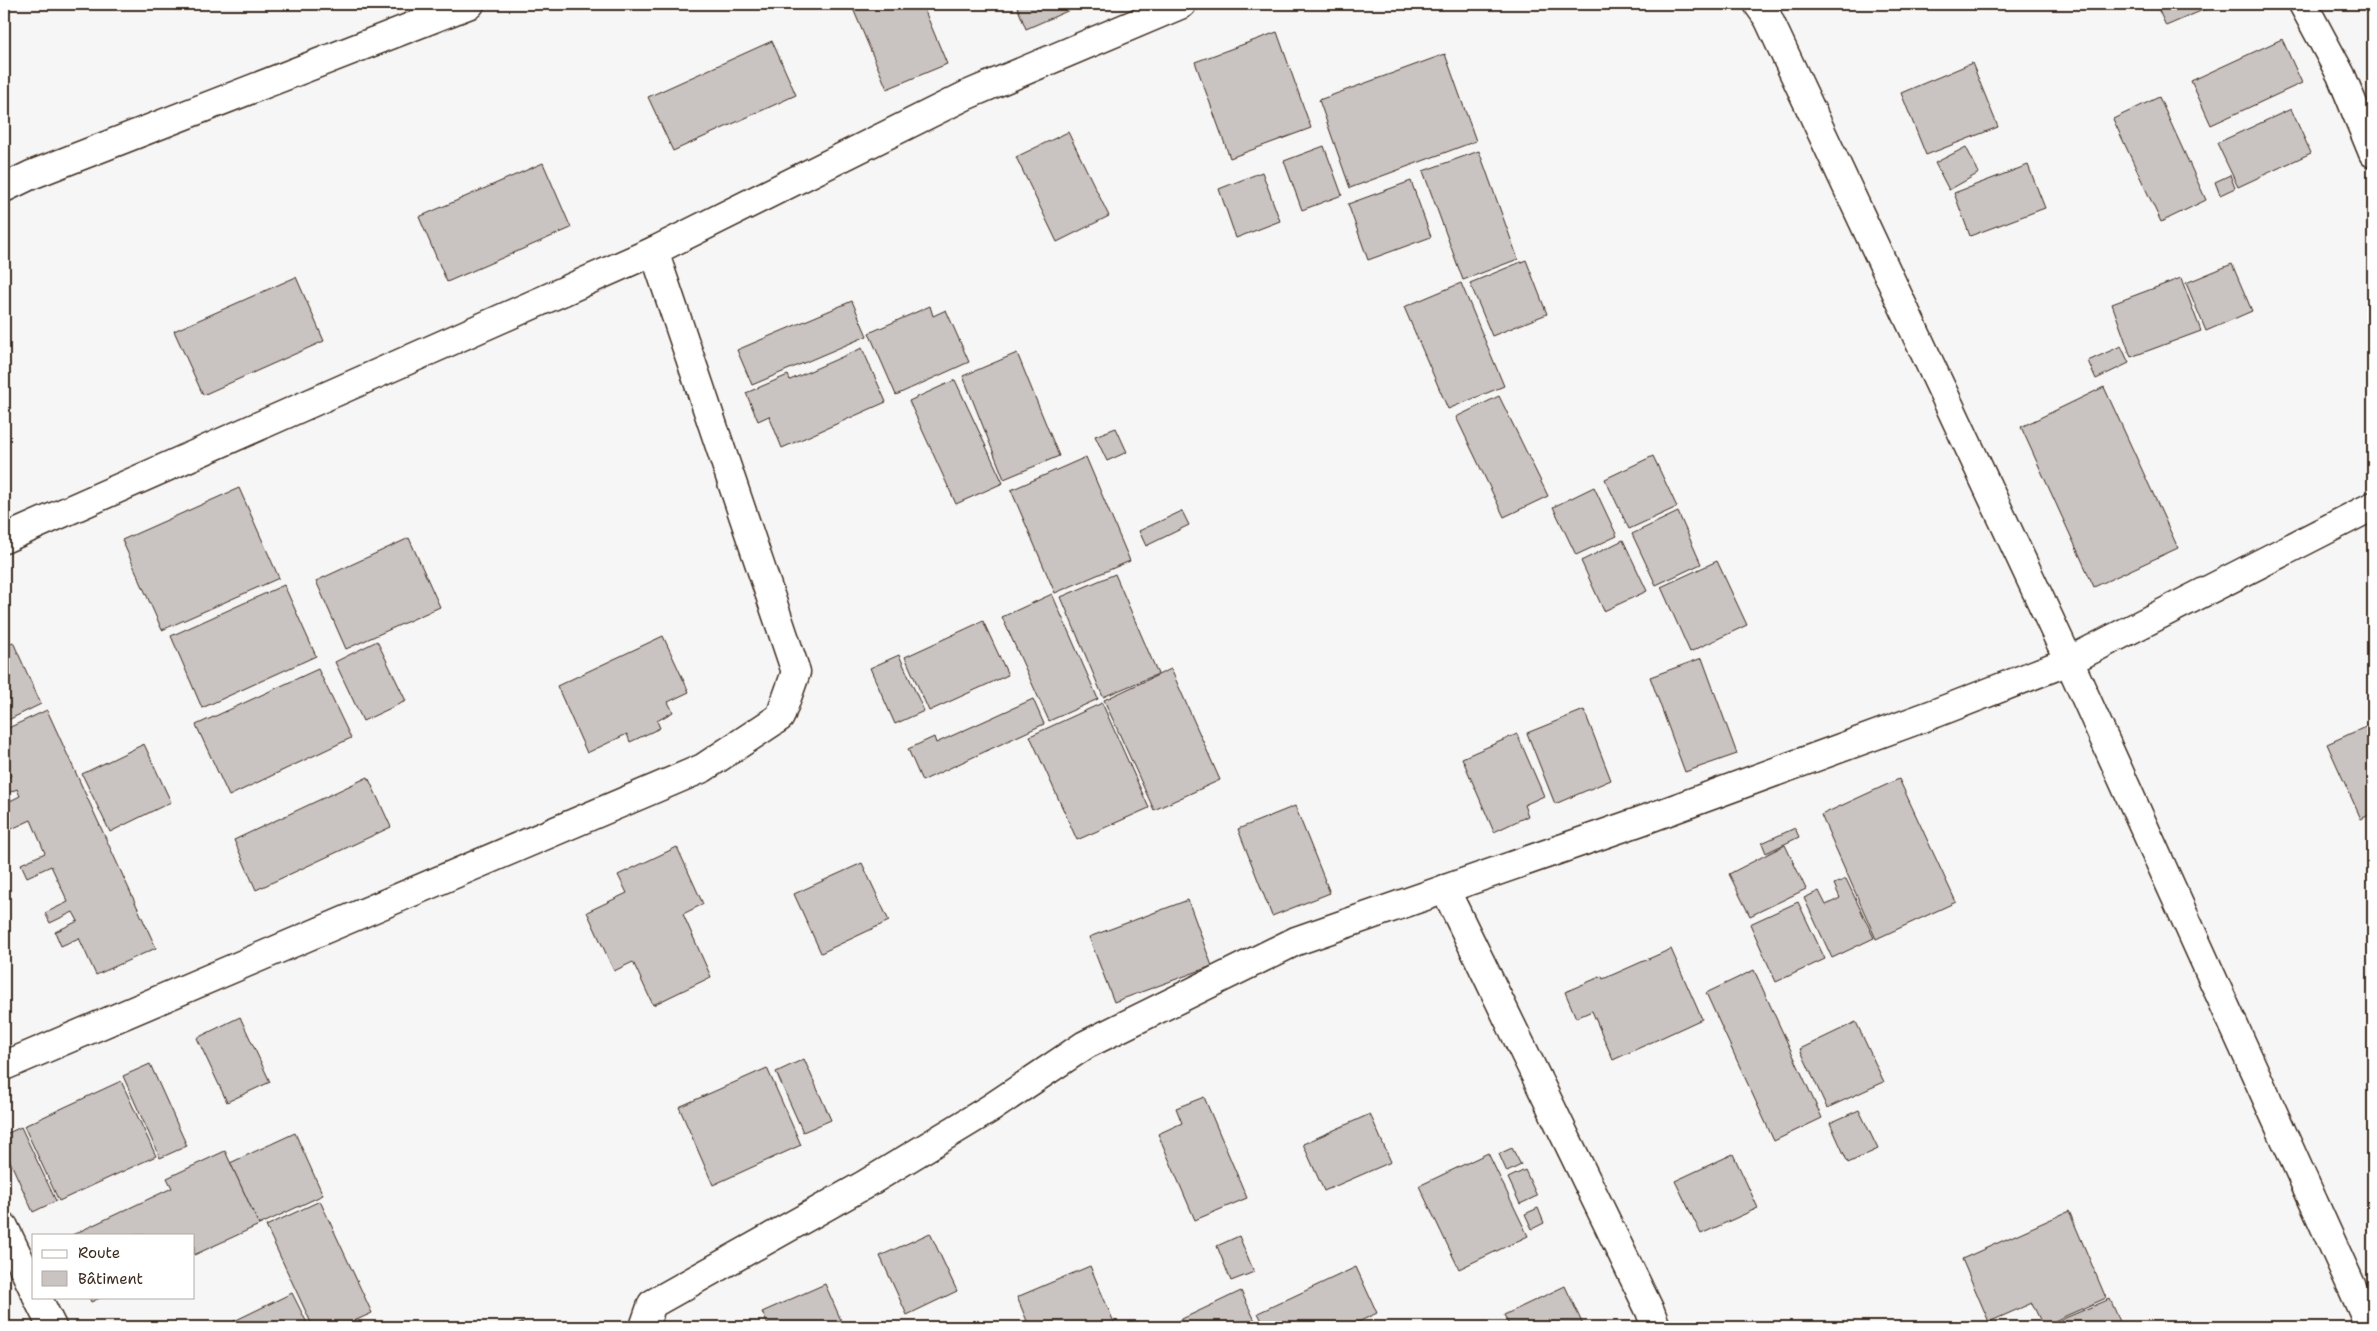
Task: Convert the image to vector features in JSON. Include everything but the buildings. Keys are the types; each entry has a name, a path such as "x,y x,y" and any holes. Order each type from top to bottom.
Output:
{"street":[{"path":"4,188 40,172 470,4"},
{"path":"4,539 654,250 967,95 1182,4"},
{"path":"1758,4 1768,18 2069,661 2370,1327"},
{"path":"2303,4 2341,74 2373,153"},
{"path":"4,1066 703,768 780,717 796,672 654,250"},
{"path":"644,1327 652,1304 864,1185 991,1108 1086,1045 1296,941 1678,808 1936,713 2069,661 2373,506"},
{"path":"1445,889 1649,1322"},
{"path":"4,1227 32,1286"},
{"path":"38,1298 52,1327"}]}
